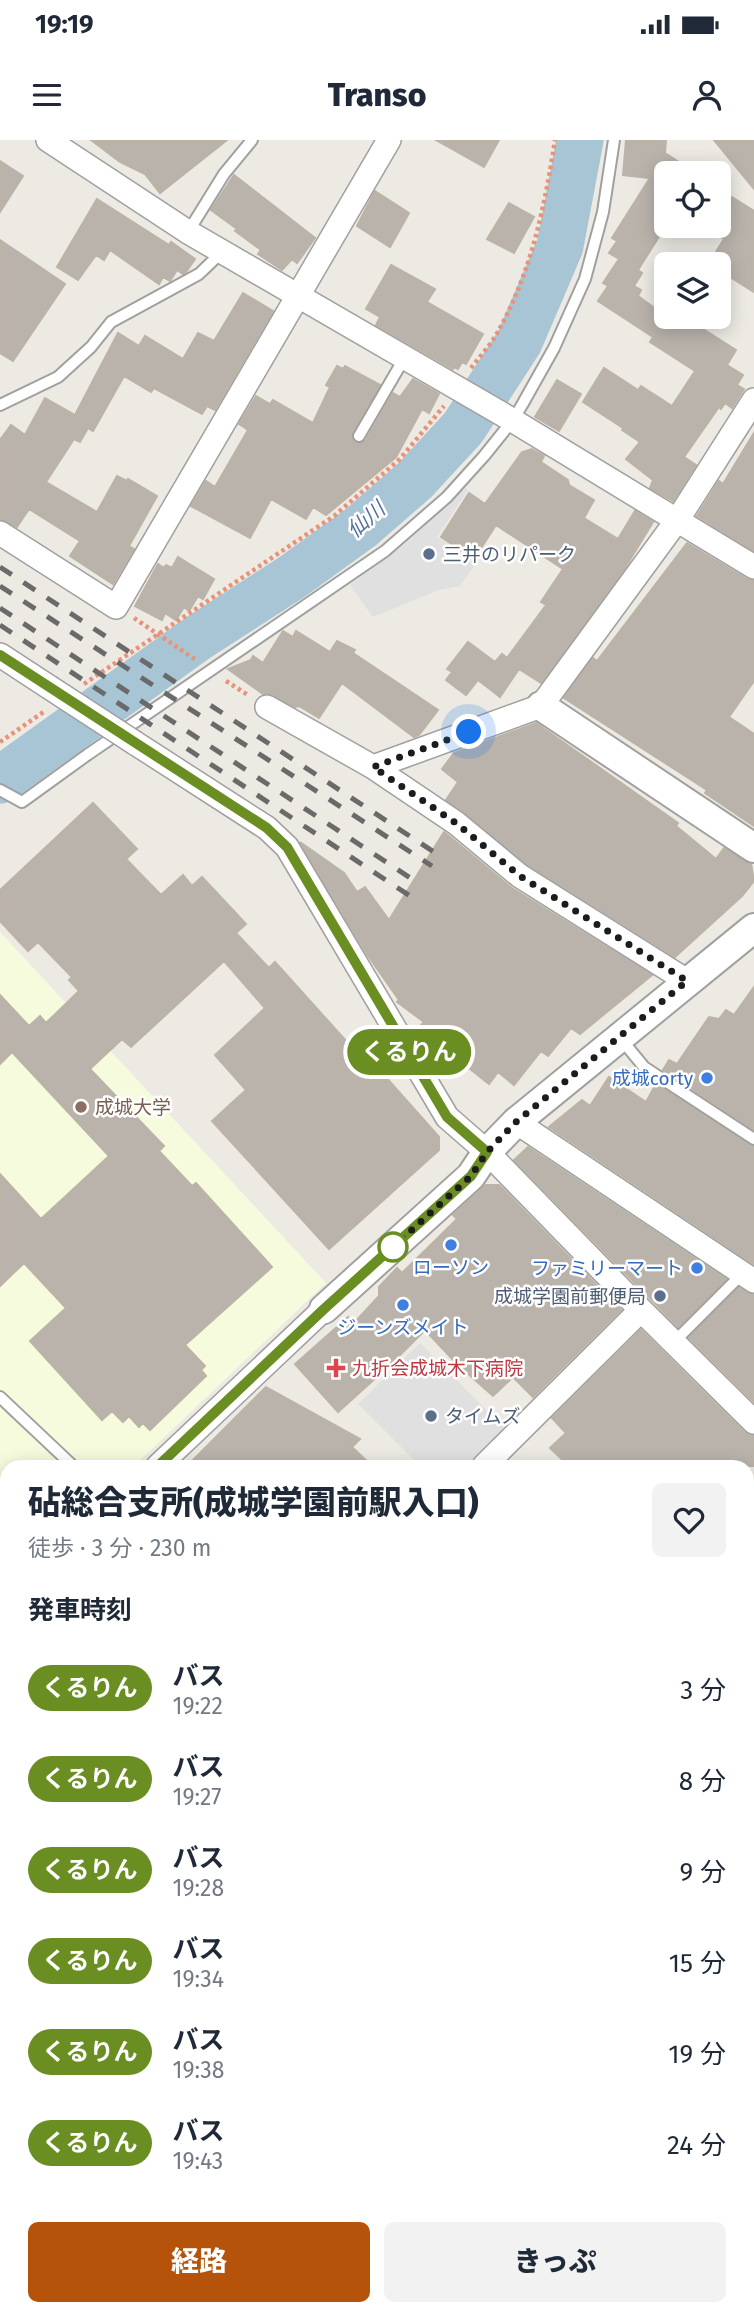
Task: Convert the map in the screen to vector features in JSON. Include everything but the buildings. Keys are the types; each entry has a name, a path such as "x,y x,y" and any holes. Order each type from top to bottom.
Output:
{"street":[{"path":"48,140 188,232 508,417 754,566"},
{"path":"0,533 116,607 388,140"},
{"path":"373,767 541,705 678,519 754,400"},
{"path":"0,655 267,828 287,847 447,1117 487,1152 754,1422"},
{"path":"541,705 754,848"},
{"path":"267,707 373,767 456,823 520,876 687,981"},
{"path":"164,1460 324,1309 471,1176 487,1152 516,1122 754,928"},
{"path":"516,1122 748,1277"},
{"path":"490,1460 641,1310"}],"lane":[{"path":"188,232 224,174 252,140"},
{"path":"0,790 22,802 208,668 385,551 447,497 508,417 554,348 585,279 603,212 614,140"},
{"path":"0,405 58,377 91,347 111,322 199,274 222,252"},
{"path":"359,436 405,358"},
{"path":"619,1037 644,1067 754,1139"},
{"path":"674,1342 748,1277"},
{"path":"0,1397 67,1460"}],"path":[{"path":"129,654 161,636 334,516 400,459 460,390 500,330 532,253 545,206 555,140"},
{"path":"116,607 267,707"}],"shaded area":[{"name":"三井のリパーク","path":"465,488 468,490 437,537 477,562 460,586 439,590 373,617 350,585 404,545"},
{"name":"成城大学","path":"0,932 326,1283 140,1460 0,1460"},
{"name":"タイムズ","path":"420,1343 504,1428 471,1460 414,1460 358,1404"}],"waterway":[{"name":"仙川","path":"0,780 199,637 292,577 361,527 415,480 463,428 519,342 560,246 580,140"}],"railway":[{"path":"0,567 440,856"},
{"path":"0,586 432,866"},
{"path":"0,608 421,885"},
{"path":"0,625 413,898"}],"bus line":[{"name":"くるりん","path":"0,655 267,828 287,847 447,1117 487,1152 471,1176 324,1309 164,1460"}],"place":[{"name":"三井のリパーク","path":"429,554"},
{"name":"成城corty","path":"707,1078"},
{"name":"成城大学","path":"81,1107"},
{"name":"ローソン","path":"451,1245"},
{"name":"ファミリーマート","path":"697,1268"},
{"name":"成城学園前郵便局","path":"660,1296"},
{"name":"ジーンズメイト","path":"403,1305"},
{"name":"九折会成城木下病院","path":"336,1368"},
{"name":"タイムズ","path":"431,1416"}],"route":[{"path":"393,1247 471,1176 487,1152 516,1122 687,981 520,876 456,823 373,767 469,732"}]}
